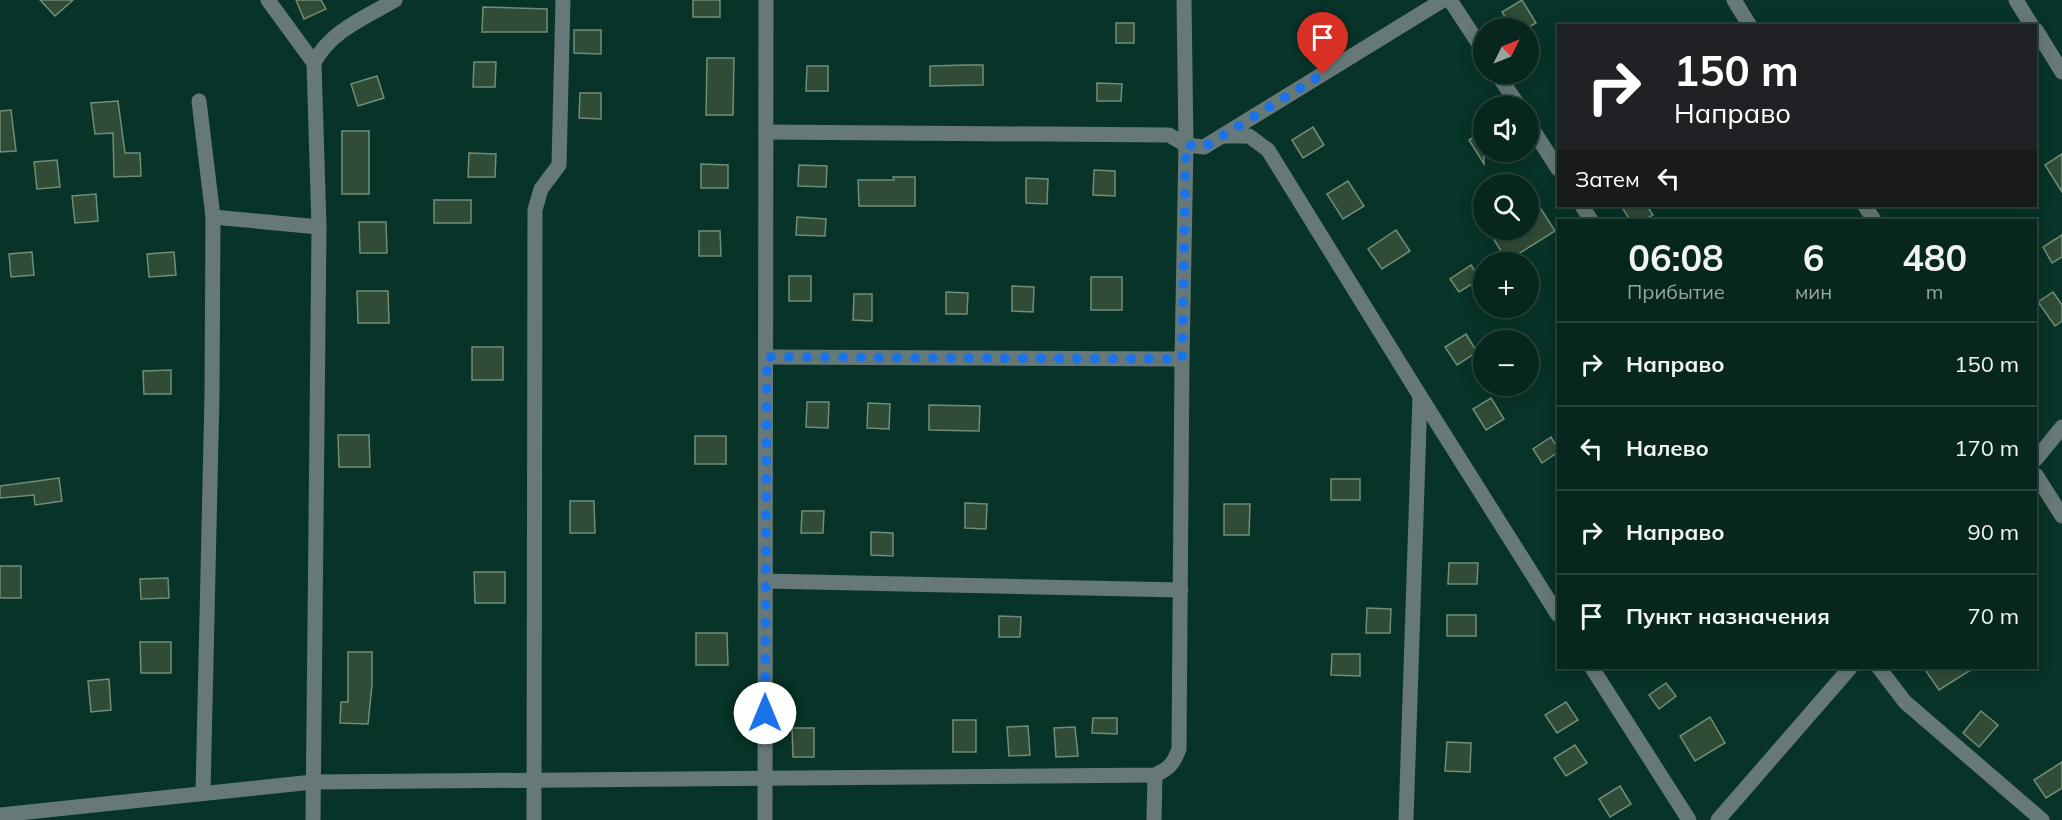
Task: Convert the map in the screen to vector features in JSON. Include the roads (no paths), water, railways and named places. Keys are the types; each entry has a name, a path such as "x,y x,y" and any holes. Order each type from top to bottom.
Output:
{"street":[{"path":"268,0 314,63"},
{"path":"313,820 319,227 314,63 321,49 334,36 396,0"},
{"path":"534,820 535,210 541,189 559,165 563,0"},
{"path":"765,820 766,0"},
{"path":"0,815 313,782 1155,775 1167,770 1174,762 1179,749 1186,145 1184,0"},
{"path":"766,132 1169,135 1186,145 1204,147 1443,0"},
{"path":"1450,0 1473,35"},
{"path":"1734,0 1749,24"},
{"path":"2016,0 2031,24"},
{"path":"2037,32 2062,72"},
{"path":"199,101 213,218 212,407 203,793"},
{"path":"1224,136 1249,136 1268,150 1557,613"},
{"path":"1539,139 1557,167"},
{"path":"213,218 319,227"},
{"path":"767,357 1182,359"},
{"path":"1406,820 1420,396"},
{"path":"2037,458 2062,427"},
{"path":"2037,477 2062,516"},
{"path":"765,581 1181,590"},
{"path":"1593,669 1689,820"},
{"path":"1718,820 1849,669"},
{"path":"1880,669 1905,702 2042,820"},
{"path":"1154,820 1155,775"}]}
